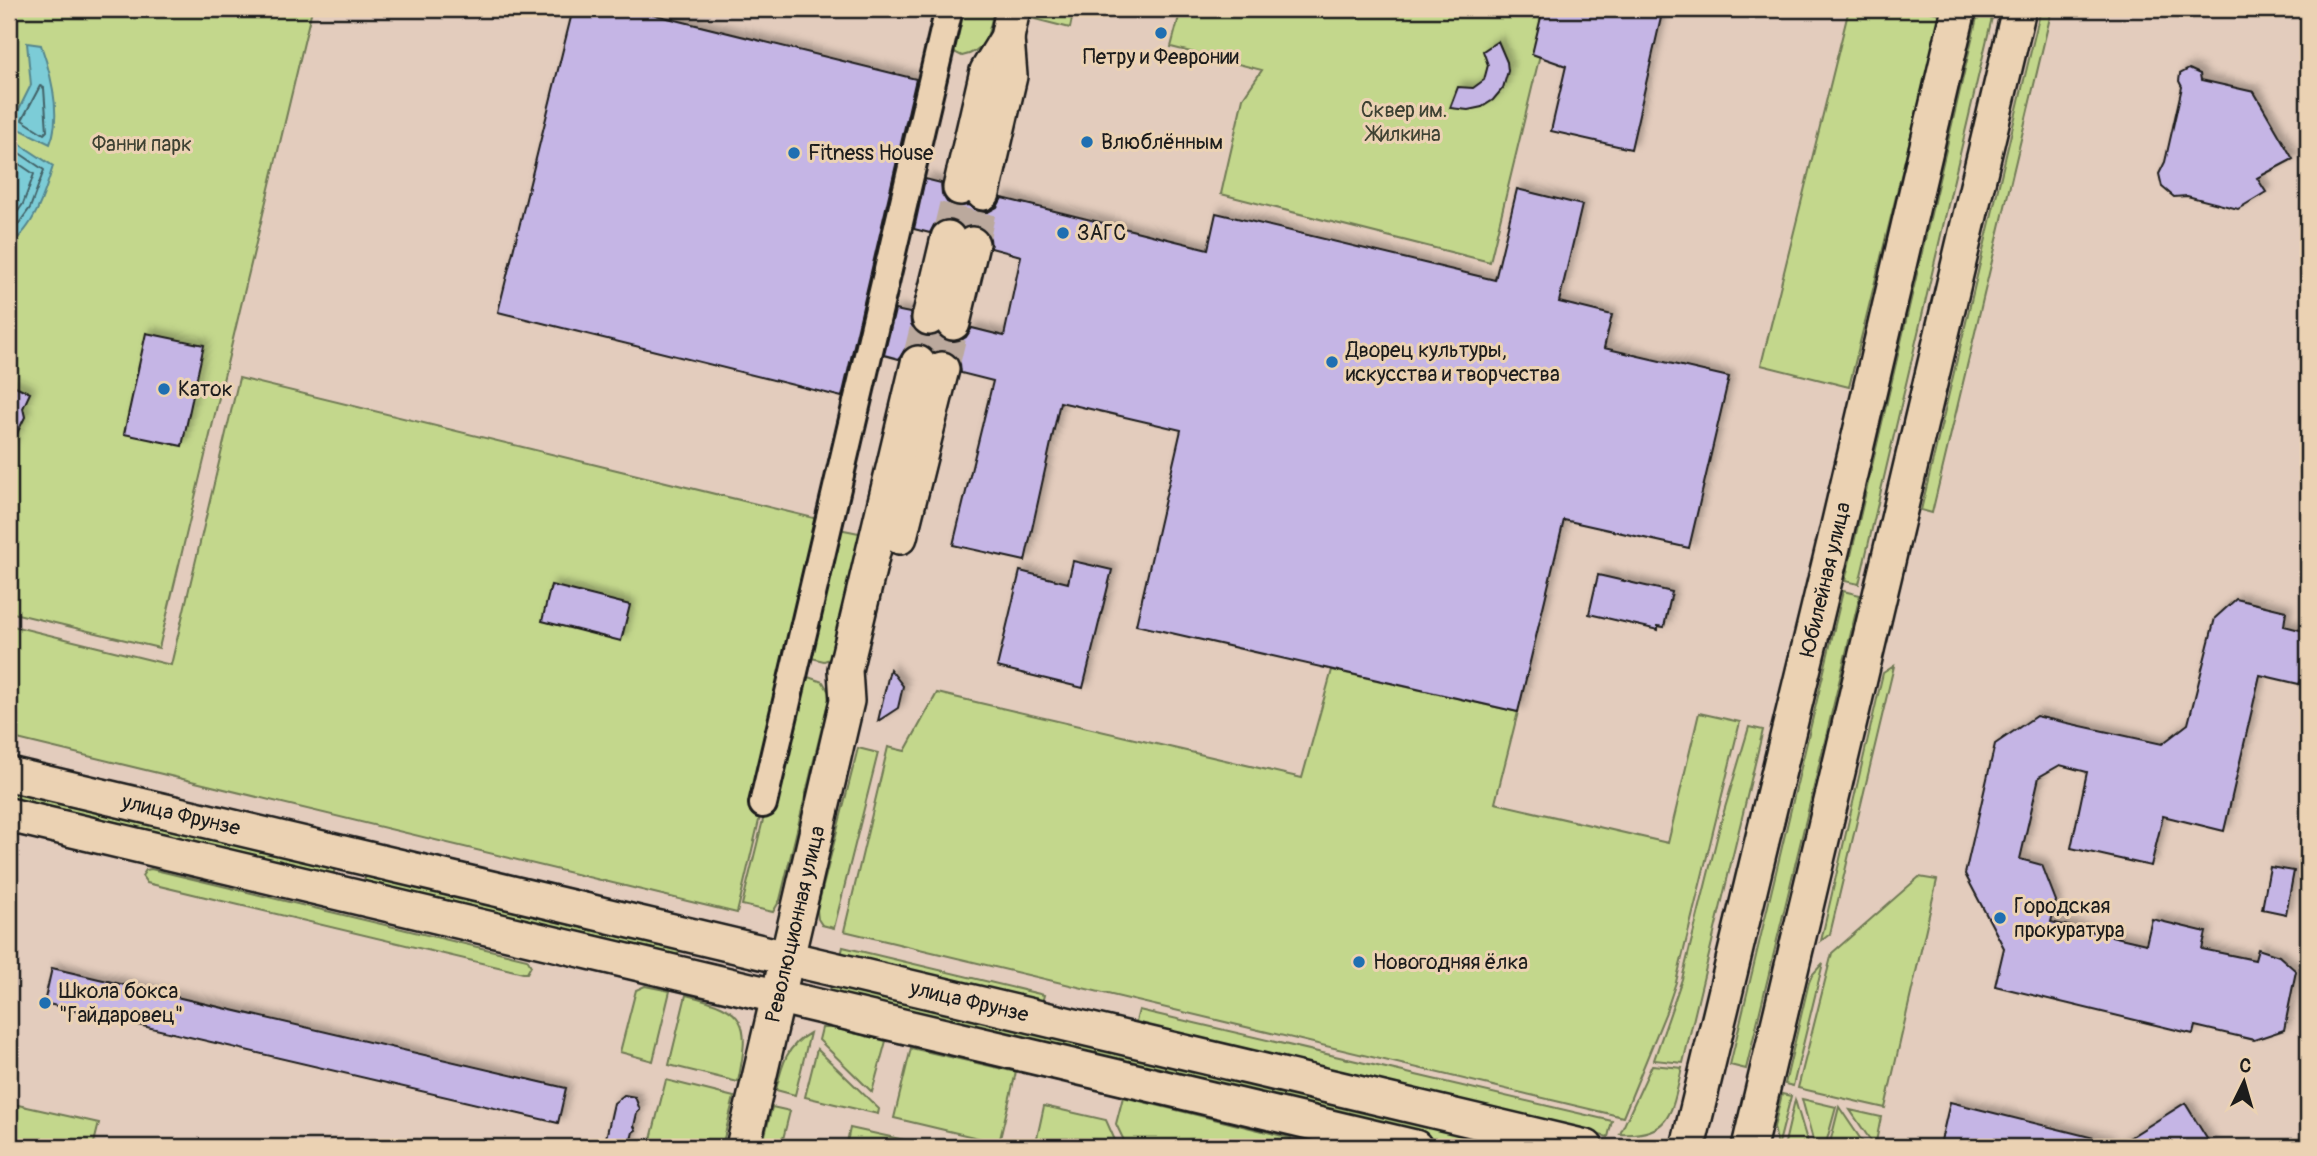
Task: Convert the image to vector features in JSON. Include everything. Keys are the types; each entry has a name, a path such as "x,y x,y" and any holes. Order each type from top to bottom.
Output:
{"main road":[{"name":"Юбилейная улица","path":"1688,1147 1832,552 1959,9"},
{"path":"1749,1147 2020,9"},
{"path":"972,190 987,71 1010,24"},
{"path":"941,321 960,241"},
{"name":"Революционная улица","path":"743,1147 848,701 845,670 930,366"},
{"name":"улица Фрунзе","path":"9,774 1586,1147"},
{"name":"улица Фрунзе","path":"12,817 1415,1147"},
{"path":"345,894 354,855"}],"street":[{"path":"763,804 949,9"}],"green space":[{"name":"Фанни парк","path":"9,9 312,9 159,648 9,612"},
{"path":"955,9 994,9 989,32 982,45 962,56 950,50"},
{"path":"1034,9 1074,9 1070,28 1031,18"},
{"name":"Сквер им. Жилкина","path":"1181,9 1551,9 1490,262 1221,194 1243,98 1262,70 1171,47"},
{"path":"1849,9 1920,9 1941,14 1849,387 1761,365"},
{"path":"1979,9 1994,9 1859,584 1845,581"},
{"path":"2041,9 2052,9 1932,513 1921,510"},
{"path":"239,378 830,522 737,913 9,737 9,625 171,665"},
{"path":"834,528 869,535 833,658 824,661 803,656"},
{"path":"1843,591 1860,595 1746,1069 1730,1065"},
{"path":"1894,666 1830,934 1821,941 1883,673"},
{"path":"1332,670 1518,712 1495,803 1668,843 1699,713 1740,722 1676,982 1623,1117 844,931 888,747 905,751 937,693 1302,778"},
{"path":"799,674 823,682 830,694 780,900 773,912 742,905"},
{"path":"1749,727 1763,730 1683,1063 1654,1060 1682,979 1722,818"},
{"path":"858,748 878,753 834,928 822,925 817,910"},
{"path":"9,789 326,865 334,870 334,875 9,805"},
{"path":"151,869 527,959 531,966 527,973 523,973 147,883 142,876 146,870"},
{"path":"367,876 680,948 678,955 574,930 560,934 360,884"},
{"path":"1919,877 1937,880 1885,1108 1798,1088 1832,953"},
{"path":"843,947 1044,995 1042,1003 841,955"},
{"path":"1823,963 1793,1086 1785,1084 1809,982"},
{"path":"832,983 1520,1147 1454,1147 828,997"},
{"path":"645,986 670,991 653,1061 620,1052 636,990"},
{"path":"686,995 722,1006 740,1022 744,1045 738,1082 669,1065"},
{"path":"1139,1010 1612,1121 1608,1137 1135,1025"},
{"path":"822,1028 834,1028 886,1041 872,1092 819,1040"},
{"path":"810,1033 795,1095 776,1090 790,1050"},
{"path":"911,1048 1016,1072 999,1143 894,1118"},
{"path":"817,1049 879,1109 878,1114 805,1097"},
{"path":"1652,1065 1682,1068 1672,1108 1660,1126 1650,1131 1620,1134"},
{"path":"666,1080 734,1097 722,1147 649,1147"},
{"path":"1782,1094 1791,1096 1778,1147 1774,1127"},
{"path":"1123,1097 1291,1138 1288,1147 1127,1147 1116,1124"},
{"path":"1802,1099 1836,1107 1825,1147 1815,1147"},
{"path":"1795,1100 1809,1147 1784,1147"},
{"path":"9,1103 99,1123 93,1147 9,1147"},
{"path":"1044,1106 1106,1120 1118,1147 1035,1147"},
{"path":"772,1107 790,1111 781,1147 762,1147"},
{"path":"1839,1107 1866,1147 1829,1147"},
{"path":"1850,1110 1881,1117 1875,1147"},
{"path":"850,1128 936,1147 846,1147"}],"water":[{"path":"27,43 41,45 51,82 55,121 50,144 11,125 31,85"},
{"path":"9,137 53,166 32,220 9,245"}],"building":[{"path":"573,9 631,9 916,79 842,397 498,312"},
{"path":"1543,9 1663,9 1631,149 1551,131 1566,66 1532,54"},
{"path":"1498,41 1508,71 1503,88 1493,100 1482,107 1468,110 1450,108 1458,87 1473,88 1484,80 1488,65 1483,51"},
{"path":"2189,69 2200,74 2201,80 2254,92 2293,159 2257,178 2266,192 2238,209 2187,196 2174,197 2162,187 2159,174 2165,162 2182,87 2180,74"},
{"name":"Дворец культуры, искусства и творчества","path":"925,179 941,183 942,194 947,202 956,207 968,205 979,212 988,212 997,207 1002,198 1208,249 1216,213 1495,280 1517,189 1582,205 1559,302 1612,315 1604,348 1729,377 1689,548 1564,520 1518,712 1136,625 1181,430 1060,402 1025,561 953,545 993,381 961,373 960,363 955,355 946,350 933,352 922,344 905,349 899,359 884,355 895,310 910,313 911,324 916,332 924,336 938,334 948,341 958,342 966,337 972,328 1004,336 1021,256 991,248 990,238 985,230 976,225 963,227 953,220 942,220 934,225 930,233 914,229"},
{"name":"Каток","path":"146,333 204,345 182,446 124,434"},
{"path":"9,383 30,393 23,408 25,417 9,450"},
{"path":"1073,561 1112,570 1083,688 997,667 1020,571 1068,583"},
{"path":"1598,575 1672,592 1664,627 1658,626 1658,630 1589,614"},
{"path":"551,585 630,605 621,641 542,621"},
{"path":"2236,599 2286,611 2284,626 2308,632 2308,671 2299,684 2260,675 2224,831 2163,816 2151,866 2071,848 2087,772 2060,765 2039,777 2020,859 2042,865 2056,901 2051,922 2146,944 2152,919 2206,932 2202,949 2255,960 2258,949 2279,956 2296,971 2284,1030 2254,1040 2195,1026 2193,1034 1995,986 2004,948 1965,874 1995,744 2036,716 2162,744 2188,724 2215,618"},
{"path":"890,669 903,686 898,708 878,721"},
{"path":"2270,867 2294,871 2286,914 2262,909"},
{"path":"52,968 566,1088 558,1123 44,1003"},
{"path":"624,1095 635,1097 640,1110 634,1126 636,1130 629,1147 604,1147 614,1103"},
{"path":"1950,1102 2110,1142 2109,1147 1940,1145"},
{"path":"2185,1103 2212,1147 2115,1147"}],"tunnel":[{"path":"948,238 960,188"},
{"path":"972,244 983,193"},
{"path":"918,363 929,318"},
{"path":"942,369 953,323"}],"place":[{"name":"Петру и Февронии","path":"1161,33"},
{"name":"Влюблённым","path":"1087,142"},
{"name":"Fitness House","path":"794,153"},
{"name":"ЗАГС","path":"1063,233"},
{"name":"Дворец культуры, искусства и творчества","path":"1332,362"},
{"name":"Каток","path":"164,389"},
{"name":"Городская прокуратура","path":"2000,918"},
{"name":"Новогодняя ёлка","path":"1359,962"},
{"name":"Школа бокса \"Гайдаровец\"","path":"45,1003"}]}
